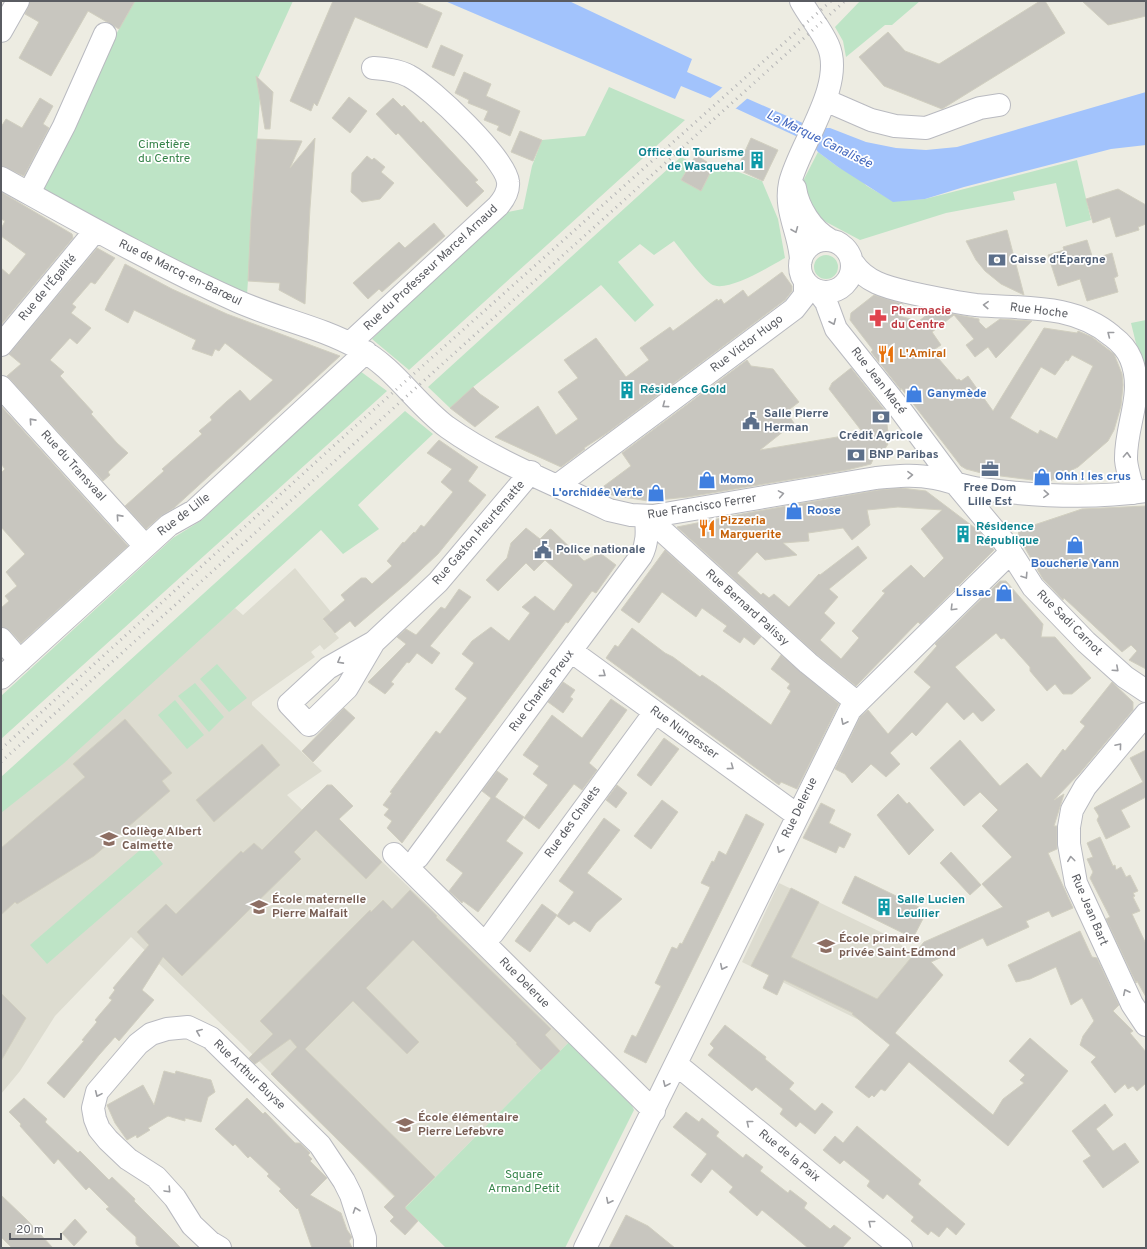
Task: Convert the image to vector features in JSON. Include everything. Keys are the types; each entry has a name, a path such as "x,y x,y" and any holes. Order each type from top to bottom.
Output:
{"street":[{"path":"1,31 18,1"},
{"path":"799,160 794,184 800,204 816,228 830,240 845,248 852,263 850,276 843,287 827,292 807,277 788,204 790,184 799,160 822,108 830,73 831,58 828,45 801,1"},
{"path":"29,193 64,126 104,34"},
{"name":"Rue du Professeur Marcel Arnaud","path":"358,348 498,206 504,199 509,183 501,165 451,108 437,96 407,75 388,69 373,68"},
{"path":"822,108 895,126 926,128 980,108 999,105"},
{"name":"Rue de Marcq-en-Barœul","path":"1,178 95,231 165,268 239,302 358,348"},
{"name":"Rue de l'Égalité","path":"1,345 95,231"},
{"path":"807,277 804,252 810,246 822,240 830,240"},
{"name":"Rue Hoche","path":"852,263 868,280 893,288 962,303 1060,311 1090,321 1109,333 1131,357 1135,373 1136,399 1126,460 1140,492"},
{"name":"Rue Jean Macé","path":"807,277 826,302 836,329 948,478 1008,547"},
{"name":"Rue Victor Hugo","path":"558,485 794,309 805,295 807,277"},
{"name":"Rue Francisco Ferrer","path":"358,348 383,365 445,425 493,455 610,510 631,516 646,516 876,478 917,475 948,478 984,489 1056,495 1140,492"},
{"name":"Rue de Lille","path":"1,678 169,525 194,511 358,348"},
{"name":"Rue du Transvaal","path":"1,387 145,546"},
{"name":"Rue Gaston Heurtematte","path":"374,642 448,573 531,472"},
{"name":"Rue Charles Preux","path":"418,857 641,556 645,547 647,536 646,516"},
{"name":"Rue Bernard Palissy","path":"646,516 786,644 850,697"},
{"name":"Rue Sadi Carnot","path":"1008,547 1026,578 1048,604 1091,647 1125,677 1146,691"},
{"name":"Rue Delerue","path":"585,1248 654,1111 797,815 850,710 1008,547"},
{"path":"1,639 20,661"},
{"name":"Rue Nungesser","path":"571,652 797,815"},
{"name":"Rue des Chalets","path":"493,933 655,712"},
{"name":"Rue Jean Bart","path":"1146,714 1085,788 1072,810 1069,827 1071,856 1076,883 1132,1004 1146,1025"},
{"name":"Rue Delerue","path":"394,854 654,1111"},
{"name":"Rue Arthur Buyse","path":"220,1248 210,1242 192,1225 175,1198 156,1177 128,1159 108,1140 99,1129 95,1119 93,1108 97,1092 138,1044 151,1034 167,1029 188,1027 211,1038 320,1145 344,1180 351,1195 365,1238 365,1248"},
{"name":"Rue de la Paix","path":"676,1064 901,1248"}],"shaded area":[{"path":"295,568 331,612 323,620 339,638 324,650 320,645 311,652 315,657 252,702 252,705 322,771 287,795 336,843 349,830 570,1041 405,1208 241,1043 131,937 55,1016 20,1071 1,1094 1,810 235,608 243,615"},
{"name":"École primaire privée Saint-Edmond","path":"779,883 891,937 914,955 859,1020 742,962"}],"green space":[{"name":"Cimetière du Centre","path":"135,1 293,1 257,80 260,98 247,295 163,258 40,188 85,89"},
{"path":"860,1 920,1 892,25 885,25 846,57 843,41 835,27"},
{"path":"609,87 685,120 409,370 372,339 503,213 523,209 532,166 542,140 585,136"},
{"path":"818,152 838,167 857,177 867,186 893,201 925,199 1077,160 1091,220 1066,227 1056,183 1013,192 1015,200 946,213 860,240 813,215 803,181"},
{"path":"681,157 691,162 681,180 701,191 715,163 762,181 778,219 785,258 748,278 727,285 718,286 711,284 703,276 674,241 654,255 640,244 618,262 654,305 635,322 601,285 473,387 450,408 428,387"},
{"path":"826,255 835,258 838,267 835,276 826,279 817,276 814,267 817,258"},
{"path":"1146,320 1146,384 1131,323"},
{"path":"360,371 387,391 1,739 1,696 173,538 202,520"},
{"path":"405,411 433,434 358,505 379,529 343,554 321,530 63,764 1,813 1,777"},
{"path":"217,664 247,698 229,712 200,679"},
{"path":"195,683 224,717 209,732 178,696"},
{"path":"175,700 204,735 187,749 158,715"},
{"path":"147,844 163,864 47,964 30,945"},
{"name":"Square Armand Petit","path":"570,1041 628,1097 634,1110 565,1248 446,1248 405,1208"}],"water":[{"name":"La Marque Canalisée","path":"445,1 569,1 692,59 687,72 814,128 830,128 866,142 896,148 926,150 957,147 1146,92 1146,145 1111,149 964,187 925,199 893,202 838,167 818,152 811,143 737,109 681,86 675,99"}],"pier":[{"path":"724,86 749,97 734,110 708,100"}],"building":[{"path":"30,1 135,1 119,29 88,11 51,76 19,58 39,22 25,14"},
{"path":"333,1 414,1 442,13 427,48 355,17 317,106 314,103 311,111 290,101"},
{"path":"1040,1 1045,1 1065,33 942,109 884,86 859,57 888,32 905,51 939,64"},
{"path":"1082,1 1146,1 1146,16 1108,25"},
{"path":"441,45 463,55 454,76 432,67"},
{"path":"464,72 491,84 486,96 520,111 510,136 497,130 499,126 484,120 488,111 468,103 469,100 455,93"},
{"path":"256,76 273,92 270,129 265,129"},
{"path":"349,97 367,111 350,133 332,118"},
{"path":"40,98 53,106 43,124 49,128 24,176 1,166 1,127 6,119 22,128"},
{"path":"393,98 402,107 404,105 421,123 423,121 478,180 475,182 484,191 467,207 398,133 396,135 376,114"},
{"path":"520,131 542,140 533,161 511,152"},
{"path":"315,138 305,304 279,290 280,283 248,281 251,218 257,139 302,141 290,168"},
{"name":"Office du Tourisme de Wasquehal","path":"751,138 778,150 763,181 737,169"},
{"path":"696,155 707,162 703,169 710,173 701,191 681,180"},
{"path":"367,156 372,160 374,158 385,167 381,172 394,183 380,199 362,202 351,192 352,173"},
{"path":"1118,189 1146,205 1146,224 1138,227 1139,230 1116,237 1110,217 1093,223 1086,199"},
{"path":"1,192 72,234 73,238 1,325 1,268 9,275 26,254 1,236 1,229 5,221 1,219"},
{"path":"434,223 445,236 382,292 379,289 368,299 353,283 399,242 405,248"},
{"name":"Caisse d'Épargne","path":"1007,230 1024,295 1001,284 985,271 976,260 966,241"},
{"path":"1087,240 1093,259 1112,253 1118,276 1114,278 1118,292 1087,301 1080,279 1058,286 1048,255 1064,250 1063,247"},
{"path":"97,248 115,258 95,284 91,282 72,304 76,307 71,313 91,328 77,344 70,338 50,360 64,372 60,376 93,412 91,414 128,453 108,472 110,475 103,481 7,376 21,364 9,354"},
{"path":"125,264 172,289 227,314 340,356 174,508 161,516 146,529 125,506 164,471 162,469 202,434 199,431 212,420 210,417 240,390 250,401 273,380 225,343 219,351 215,349 212,356 192,349 196,340 134,310 128,323 105,310"},
{"path":"782,272 792,286 792,291 785,300 607,433 584,448 585,449 561,467 495,437 538,406 556,435 578,419 558,392 578,378 564,360 596,338 626,377 649,360 640,348 670,327 673,331 717,299 718,301 721,299 724,304 743,290 748,297"},
{"path":"874,295 903,304 899,316 919,321 933,310 979,319 979,322 986,329 1000,319 1032,321 996,358 988,347 975,357 966,345 974,339 954,315 932,332 941,345 932,351 957,380 959,379 961,381 968,376 993,411 1044,328 1077,333 1078,331 1092,337 1114,354 1122,374 1123,385 1121,406 1114,430 1108,441 1078,467 1048,482 985,474 966,469 961,466 901,388 901,390 871,352 873,350 850,320 851,313","holes":["1072,355 1093,366 1057,439 1040,430 1038,434 1010,418 1041,367 1055,375 1066,360 1068,361"]},
{"path":"747,360 751,366 773,369 799,402 786,412 794,423 760,450 861,433 864,434 829,389 832,383 851,368 890,417 887,424 888,433 886,443 888,444 881,455 879,453 875,455 871,464 847,470 688,497 648,501 612,495 600,489 631,466 622,453"},
{"path":"473,387 480,394 499,407 475,427 450,408"},
{"path":"1,406 128,546 21,643 10,631 1,627 1,608 9,601 5,596 17,586 6,572 25,554 1,527 1,473 5,469 1,464"},
{"path":"439,440 478,467 468,481 486,495 438,554 408,582 355,627 350,621 335,633 323,619 345,600 341,595 361,578 366,578 372,584 392,566 387,561 403,542 404,543 414,532 415,533 421,525 424,527 453,492 441,482 452,469 427,453"},
{"path":"901,488 926,491 979,531 994,550 920,624 918,622 856,686 816,654 677,527 747,513 878,490","holes":["898,507 942,510 921,529 944,558 924,578 911,565 882,591 885,593 852,631 859,638 841,659 820,640 835,623 824,613 838,597 829,589 867,558 858,546 820,575 819,574 789,607 774,594 769,598 763,593 761,595 737,573 757,552 765,560 797,555 783,543 809,541 808,533 843,528 852,540 870,525 867,510"]},
{"path":"1146,506 1146,669 1129,660 1137,651 1131,645 1122,652 1064,598 1063,600 1043,579 1018,536 1019,530 1082,509"},
{"path":"526,528 540,539 550,529 552,530 584,561 600,553 616,565 596,593 592,591 568,623 566,622 402,843 387,828 392,821 384,815 389,809 383,805 392,793 390,792 436,731 440,734 467,698 455,689 474,663 462,654 472,641 491,627 509,641 530,613 522,607 535,596 554,611 573,585 545,560 534,571 526,563 498,591 486,580 507,558 511,543"},
{"path":"665,550 761,637 754,645 744,637 740,643 723,631 727,626 702,608 696,617 662,592 639,623 621,610"},
{"path":"1000,581 1006,581 1043,624 1041,637 1055,637 1091,678 1072,694 1063,694 1055,684 1047,691 1030,671 1030,667 1004,638 1001,639 996,633 955,667 995,710 983,721 981,721 973,712 964,720 947,702 916,736 912,732 890,753 900,764 886,777 871,764 852,783 845,774 835,769 860,717 868,710 888,734 931,687 914,672 937,646 935,644"},
{"path":"459,589 471,597 430,646 440,653 432,664 417,653 409,663 407,662 391,682 394,684 385,694 368,682 406,644 397,637 406,629 416,635 441,607 445,609"},
{"path":"632,628 700,677 702,675 717,685 771,725 791,691 787,688 790,684 771,669 781,655 839,704 797,789 781,782 779,785 606,658 615,645 618,647"},
{"path":"563,682 575,690 570,697 573,699 563,713 548,702"},
{"path":"1112,682 1133,702 1133,710 1079,774 1054,800 1064,794 1054,826 1057,826 1057,849 1048,853 1073,908 1052,917 1049,911 1026,921 1029,927 987,946 983,938 931,962 943,975 895,1033 993,1115 1003,1099 1024,1083 1020,1080 1025,1075 1009,1061 1030,1038 1068,1071 1008,1146 909,1062 885,1091 881,1089 874,1097 872,1095 869,1098 855,1087 890,1045 852,1014 853,1013 784,980 777,995 763,988 769,975 751,966 791,888 819,902 791,957 877,999 924,942 1003,907 982,884 1012,857 982,826 998,810 980,792 964,806 930,768 960,740 1000,786 1027,763 1041,778 1063,749 1065,751 1085,726 1080,722"},
{"path":"611,699 627,710 589,763 597,770 582,790 574,784 539,829 524,818 548,785 533,774 539,766 523,755 552,715 582,738"},
{"path":"344,708 355,718 313,762 302,751"},
{"path":"125,719 172,773 162,781 170,791 94,856 17,904 15,902 1,915 1,848 85,777 73,764"},
{"path":"664,738 679,749 651,786 637,775"},
{"path":"262,744 280,765 214,822 196,800"},
{"path":"1146,750 1146,797 1121,810 1130,827 1106,839 1097,820 1099,816 1094,808 1143,782 1130,758"},
{"path":"497,771 508,779 495,797 524,817 506,841 523,853 478,912 463,901 462,903 449,891 463,873 446,860 491,798 482,791"},
{"path":"327,785 332,785 353,806 339,819 382,862 366,879 316,830 294,852 301,859 182,976 163,957 142,990 154,1000 119,1041 115,1037 64,1098 47,1083 84,1041 82,1040 97,1022 95,1020 112,1000 109,998 115,990 113,988 149,945 137,932 166,904 176,914 241,851 243,853 254,843 262,850"},
{"path":"617,785 627,793 616,808 606,800"},
{"path":"898,794 907,804 909,802 934,830 909,855 877,815"},
{"path":"662,800 678,812 651,849 634,836"},
{"path":"821,803 835,810 829,823 851,834 844,848 839,846 836,853 803,838"},
{"path":"746,814 764,824 646,1063 624,1052 632,1035 636,1037 661,986 655,983 672,947 677,949 680,943 682,944 709,890 710,887 701,883 712,861 714,862 719,851 726,855"},
{"path":"604,818 620,830 587,873 622,899 596,923 590,932 574,921 569,925 557,916 574,892 559,881"},
{"path":"1100,837 1113,866 1115,865 1116,870 1121,867 1126,877 1130,875 1138,891 1133,893 1135,896 1133,897 1140,911 1132,914 1146,944 1146,997 1137,981 1136,983 1106,919 1110,917 1090,878 1093,872 1087,859 1093,857 1087,843"},
{"path":"951,852 981,885 970,895 940,863"},
{"name":"Salle Lucien Leullier","path":"855,876 927,911 913,938 842,903"},
{"path":"410,890 551,1029 545,1035 560,1051 541,1070 516,1044 517,1043 413,940 366,988 419,1042 407,1054 353,1001 305,1049 435,1177 406,1206 405,1208 418,1221 405,1235 390,1221 394,1217 384,1207 395,1196 271,1074 297,1047 290,1039 255,1064 249,1058 273,1034 260,1021 370,910 371,912 383,900 392,909"},
{"path":"542,904 557,915 530,952 515,941"},
{"path":"1080,931 1092,957 1097,958 1119,1005 1113,1011 1133,1031 1130,1033 1146,1052 1146,1083 1137,1091 1133,1086 1128,1089 1125,1084 1115,1093 1091,1062 1096,1057 1080,1045 1083,1036 1094,1021 1082,998 1071,1005 1056,967 1030,979 1016,982 1008,965"},
{"path":"1,993 26,1018 1,1061"},
{"path":"725,1025 766,1057 765,1059 794,1083 789,1089 815,1111 822,1103 833,1112 815,1134 800,1122 796,1127 780,1114 783,1109 756,1087 752,1091 708,1055 714,1048 710,1044"},
{"path":"164,1071 175,1074 176,1071 211,1080 215,1092 208,1097 201,1122 185,1118 185,1121 168,1116 148,1128 150,1130 137,1138 136,1135 127,1140 115,1123 107,1105 143,1085 154,1105"},
{"path":"24,1098 47,1119 45,1122 78,1153 80,1151 109,1180 112,1177 181,1248 141,1248 136,1244 136,1237 106,1209 109,1207 89,1187 86,1190 58,1159 54,1164 20,1126 21,1124 9,1112"},
{"path":"247,1098 263,1114 265,1112 295,1143 300,1143 310,1153 308,1155 312,1159 310,1161 327,1178 310,1195 341,1213 347,1230 352,1237 349,1241 352,1248 312,1248 298,1208 297,1209 279,1191 281,1189 267,1176 269,1174 250,1156 248,1158 235,1144 233,1146 215,1129"},
{"path":"1105,1104 1113,1115 1096,1129 1113,1151 1125,1143 1139,1162 1103,1188 1083,1161 1091,1156 1072,1131"},
{"path":"686,1112 699,1122 702,1118 719,1132 716,1136 743,1158 746,1154 763,1167 760,1171 788,1193 790,1190 807,1203 804,1208 830,1229 834,1225 851,1238 842,1248 808,1248 762,1210 757,1216 729,1192 733,1187 712,1169 701,1183 691,1175 707,1154 673,1127"},
{"path":"857,1126 921,1180 918,1184 965,1224 956,1235 947,1227 939,1237 931,1231 928,1235 911,1221 914,1217 887,1194 883,1199 867,1186 870,1181 844,1160 840,1164 823,1150 835,1136 843,1143"},
{"path":"1,1195 53,1248 12,1248 1,1237"},
{"path":"626,1215 648,1226 675,1248 609,1248"},
{"path":"75,1219 87,1232 74,1246 62,1233"}],"railway":[{"path":"1,749 351,430 831,1"},
{"path":"1,762 845,1"}],"place":[{"name":"Office du Tourisme de Wasquehal","path":"757,160"},
{"name":"Caisse d'Épargne","path":"997,260"},
{"name":"Pharmacie du Centre","path":"878,318"},
{"name":"L'Amiral","path":"886,354"},
{"name":"Résidence Gold","path":"627,390"},
{"name":"Ganymède","path":"914,394"},
{"name":"Crédit Agricole","path":"881,417"},
{"name":"Salle Pierre Herman","path":"751,421"},
{"name":"BNP Paribas","path":"856,455"},
{"name":"Free Dom Lille Est","path":"990,469"},
{"name":"Ohh ! les crus","path":"1042,477"},
{"name":"Momo","path":"707,480"},
{"name":"L'orchidée Verte","path":"656,493"},
{"name":"Roose","path":"794,511"},
{"name":"Pizzeria Marguerite","path":"707,528"},
{"name":"Résidence République","path":"963,534"},
{"name":"Boucherie Yann","path":"1075,545"},
{"name":"Police nationale","path":"543,550"},
{"name":"Lissac","path":"1004,593"},
{"name":"Collège Albert Calmette","path":"109,839"},
{"name":"École maternelle Pierre Malfait","path":"259,907"},
{"name":"Salle Lucien Leullier","path":"884,907"},
{"name":"École primaire privée Saint-Edmond","path":"826,946"},
{"name":"École élémentaire Pierre Lefebvre","path":"405,1125"}]}
